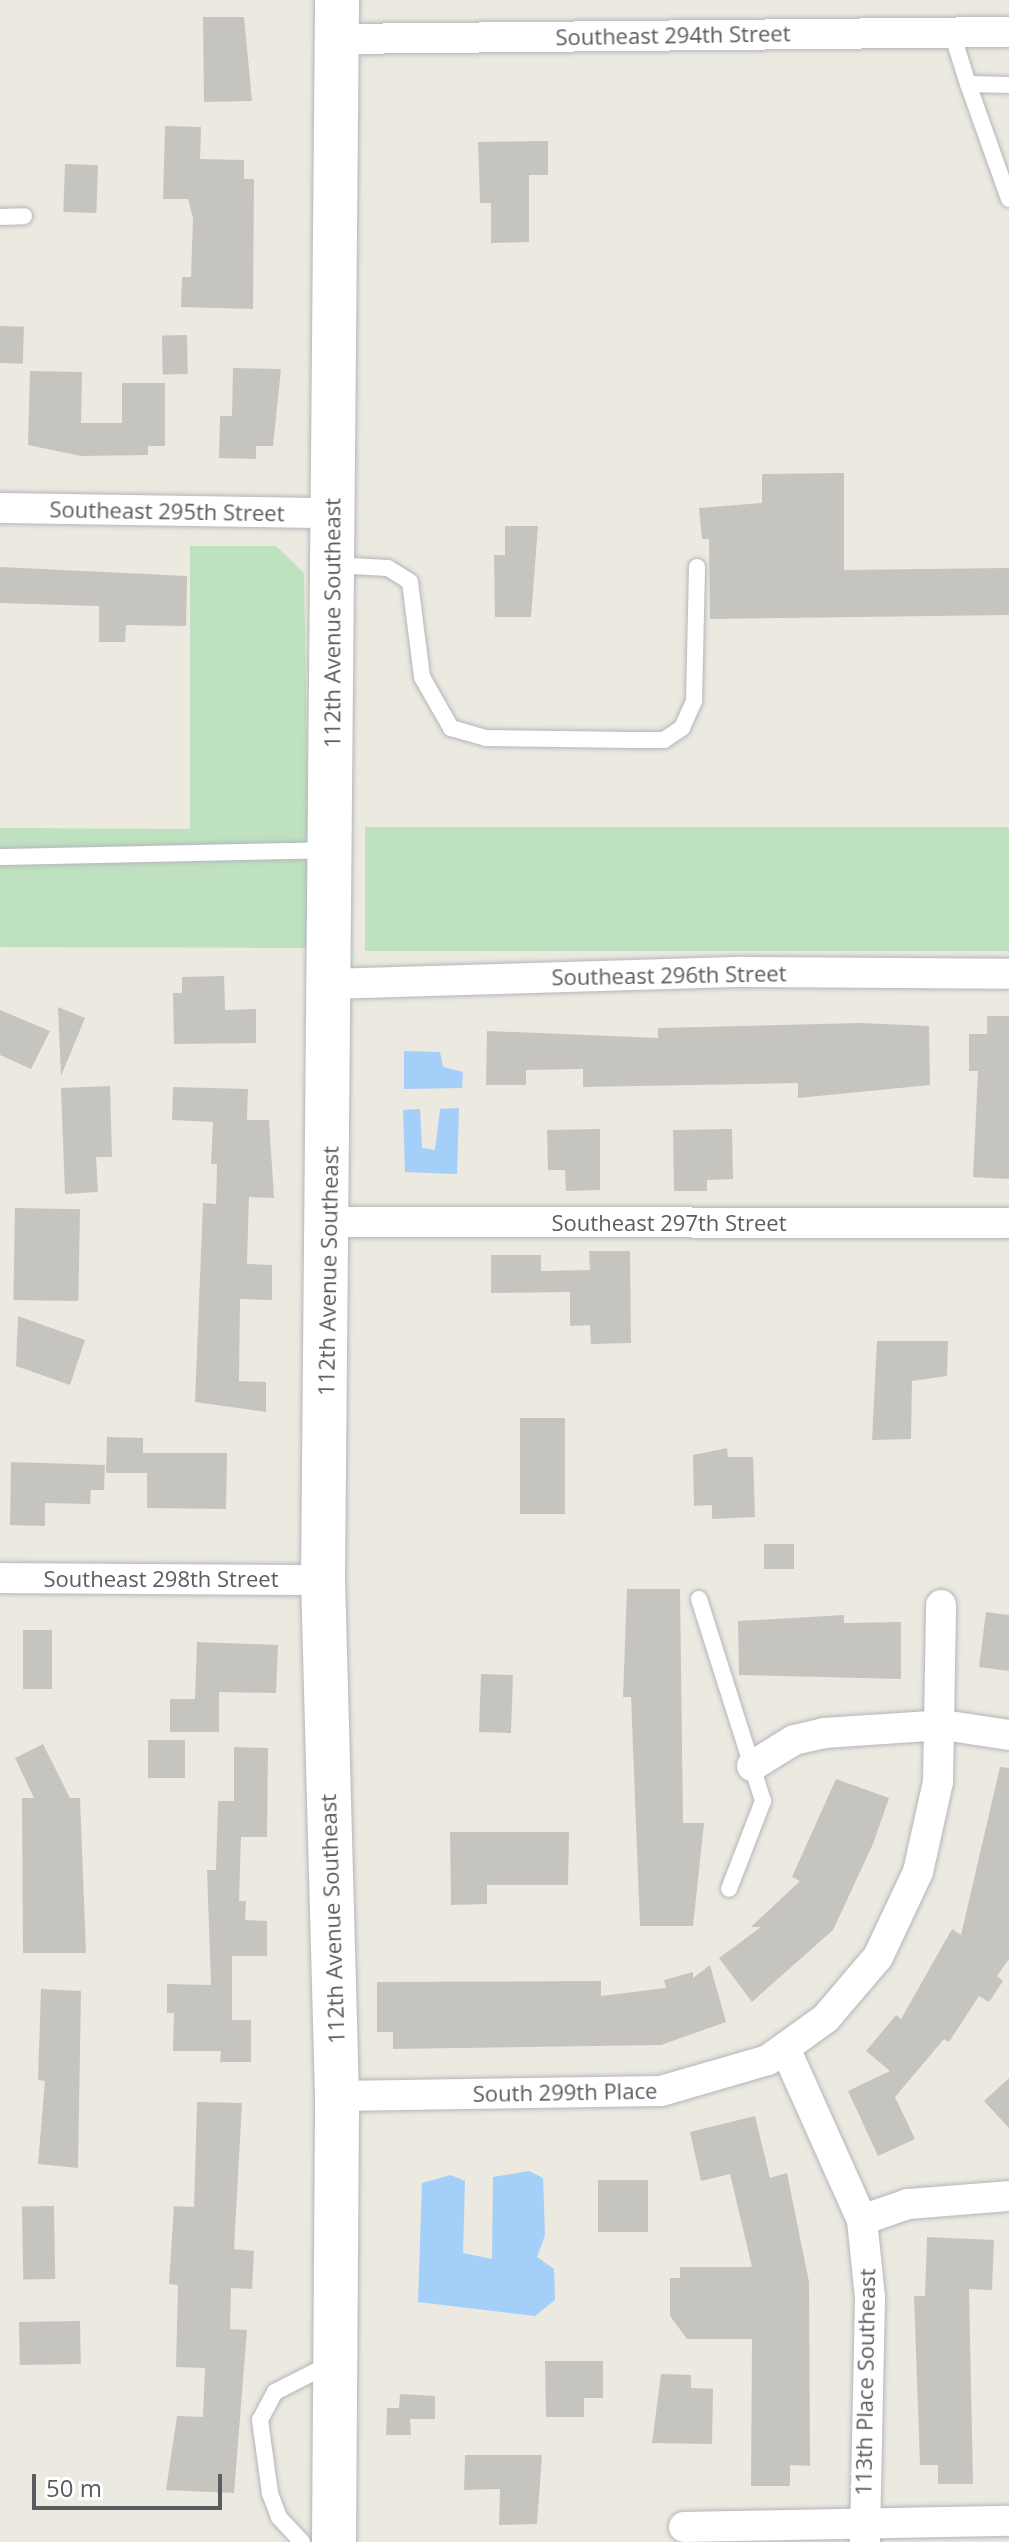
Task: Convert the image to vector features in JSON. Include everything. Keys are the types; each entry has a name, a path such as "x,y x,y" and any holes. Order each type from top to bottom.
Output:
{"street":[{"name":"Southeast 294th Street","path":"336,19 1009,32"},
{"name":"112th Avenue Southeast","path":"334,2542 337,2096 323,1580 329,1222 336,19"},
{"name":"Southeast 295th Street","path":"0,508 333,513"},
{"name":"Southeast 296th Street","path":"329,984 744,972 1009,974"},
{"name":"Southeast 297th Street","path":"329,1222 1009,1223"},
{"name":"Southeast 298th Street","path":"0,1578 323,1580"},
{"name":"South 299th Place","path":"337,2096 661,2091 732,2074 785,2048 843,1999 899,1923 929,1829 943,1725 941,1605"},
{"path":"752,1766 794,1740 824,1733 943,1725 1009,1735"},
{"name":"113th Place Southeast","path":"785,2048 862,2220 870,2298 864,2533"},
{"path":"862,2220 908,2204 1009,2196"},
{"path":"684,2527 864,2533 1009,2521"}],"lane":[{"path":"952,33 1009,199"},
{"path":"968,84 1009,85"},
{"path":"0,217 24,216"},
{"path":"333,565 388,568 410,582 422,677 451,728 485,738 632,740 664,740 682,728 694,701 697,567"},
{"path":"0,857 331,850"},
{"path":"699,1599 763,1801 729,1889"},
{"path":"302,2542 279,2517 270,2493 260,2420 275,2392 335,2362"}],"green space":[{"path":"190,546 276,546 304,573 310,948 0,947 0,828 190,829"},
{"path":"365,827 1009,827 1009,951 365,951"}],"water":[{"path":"404,1051 440,1052 443,1067 463,1072 462,1088 404,1089"},
{"path":"459,1108 457,1174 405,1172 403,1110 420,1109 422,1148 435,1150 440,1109"},
{"path":"529,2171 543,2178 545,2235 537,2257 554,2269 555,2300 535,2316 418,2302 422,2183 451,2175 465,2181 463,2253 492,2259 493,2177"}],"building":[{"path":"203,17 244,17 252,101 204,102"},
{"path":"165,126 201,127 200,159 244,160 244,179 254,179 253,309 181,307 182,277 191,277 193,218 188,199 163,199"},
{"path":"548,141 548,175 529,175 529,242 491,243 491,203 480,203 478,142"},
{"path":"65,164 98,165 96,213 63,212"},
{"path":"0,326 24,327 23,364 0,363"},
{"path":"162,335 187,335 188,374 163,374"},
{"path":"233,368 281,369 273,446 256,446 256,459 219,458 220,416 232,416"},
{"path":"30,371 82,372 81,423 122,423 122,383 165,383 165,446 148,446 148,455 81,456 28,445"},
{"path":"844,473 844,570 1009,568 1009,615 710,619 709,539 702,539 699,508 762,503 762,474"},
{"path":"505,526 538,526 531,617 495,617 494,555 505,555"},
{"path":"0,567 187,576 186,626 126,625 125,642 99,642 99,606 0,603"},
{"path":"224,976 225,1010 256,1009 256,1043 174,1044 173,993 182,993 182,977"},
{"path":"58,1007 85,1018 61,1076"},
{"path":"0,1010 50,1031 31,1069 0,1055"},
{"path":"987,1016 1009,1016 1009,1179 973,1177 978,1071 969,1071 969,1034 987,1034"},
{"path":"860,1023 929,1026 930,1085 798,1098 798,1083 583,1087 583,1069 526,1070 526,1085 486,1085 487,1031 658,1038 658,1028"},
{"path":"110,1086 112,1157 96,1157 98,1192 65,1194 61,1088"},
{"path":"173,1087 248,1089 247,1120 269,1120 274,1198 249,1197 247,1264 272,1265 272,1300 240,1299 239,1381 266,1382 266,1412 195,1402 203,1203 216,1204 217,1164 211,1164 213,1122 172,1120"},
{"path":"600,1129 600,1190 566,1191 565,1170 548,1170 547,1130"},
{"path":"732,1129 733,1179 707,1180 707,1191 674,1191 673,1130"},
{"path":"15,1208 80,1209 78,1301 13,1300"},
{"path":"589,1251 630,1251 631,1343 591,1344 590,1325 570,1326 570,1292 491,1293 491,1255 541,1255 541,1271 590,1270"},
{"path":"18,1316 85,1340 70,1385 16,1366"},
{"path":"877,1341 948,1341 947,1376 912,1381 911,1439 872,1440"},
{"path":"520,1418 565,1418 565,1514 520,1514"},
{"path":"107,1437 143,1438 143,1453 227,1453 226,1509 147,1508 147,1473 106,1473"},
{"path":"727,1448 728,1457 753,1457 755,1517 712,1519 712,1505 694,1506 693,1455"},
{"path":"11,1462 105,1465 104,1490 91,1490 90,1504 45,1503 45,1526 10,1525"},
{"path":"764,1544 794,1544 794,1569 764,1569"},
{"path":"627,1589 680,1589 683,1823 704,1823 693,1926 640,1926 631,1697 623,1697"},
{"path":"986,1612 1009,1615 1009,1671 979,1667"},
{"path":"844,1615 844,1623 901,1622 901,1679 739,1675 738,1621"},
{"path":"23,1630 52,1630 52,1689 23,1689"},
{"path":"197,1642 278,1645 276,1693 219,1692 219,1732 170,1732 170,1699 195,1699"},
{"path":"481,1674 513,1675 511,1733 479,1732"},
{"path":"148,1740 185,1740 185,1778 148,1778"},
{"path":"43,1744 70,1798 80,1798 86,1953 23,1953 22,1798 34,1798 15,1758"},
{"path":"234,1747 268,1748 267,1837 241,1837 239,1901 246,1901 245,1920 267,1921 267,1956 232,1956 232,2020 251,2020 251,2062 220,2062 221,2051 173,2051 174,2013 167,2013 167,1984 211,1985 207,1870 216,1870 218,1801 234,1801"},
{"path":"1000,1767 1009,1768 1009,1959 997,1976 1003,1981 989,2002 979,1996 949,2042 944,2039 895,2097 915,2139 878,2156 848,2091 890,2071 866,2051 896,2015 901,2019 952,1929 961,1935"},
{"path":"836,1779 889,1798 873,1844 833,1930 752,2002 719,1958 761,1927 751,1927 800,1881 792,1877"},
{"path":"450,1832 569,1832 568,1885 487,1885 487,1904 451,1905"},
{"path":"710,1965 726,2022 661,2045 393,2049 393,2032 377,2032 377,1982 601,1981 601,1996 666,1988 664,1980 693,1972 693,1978"},
{"path":"41,1989 81,1991 78,2168 38,2164 45,2081 38,2080"},
{"path":"1009,2078 1009,2128 984,2101"},
{"path":"197,2102 242,2103 234,2249 254,2251 252,2289 231,2288 230,2329 247,2330 234,2493 166,2490 177,2416 203,2417 205,2368 176,2367 178,2285 169,2284 174,2206 194,2207"},
{"path":"755,2116 770,2178 787,2173 809,2282 810,2466 790,2465 790,2486 751,2486 752,2339 687,2339 670,2316 670,2278 680,2278 680,2267 752,2267 730,2174 701,2181 690,2132"},
{"path":"598,2180 648,2180 648,2232 598,2232"},
{"path":"54,2206 55,2279 23,2280 22,2207"},
{"path":"927,2237 994,2240 992,2290 969,2289 973,2484 938,2484 938,2465 920,2465 914,2296 925,2296"},
{"path":"80,2321 81,2364 20,2365 19,2322"},
{"path":"545,2361 603,2361 603,2398 584,2398 584,2417 546,2417"},
{"path":"661,2374 691,2375 691,2388 713,2389 712,2444 652,2443"},
{"path":"400,2394 435,2396 435,2419 410,2419 411,2435 386,2435 387,2408 399,2408"},
{"path":"465,2455 542,2455 537,2524 499,2525 500,2489 464,2490"}]}
